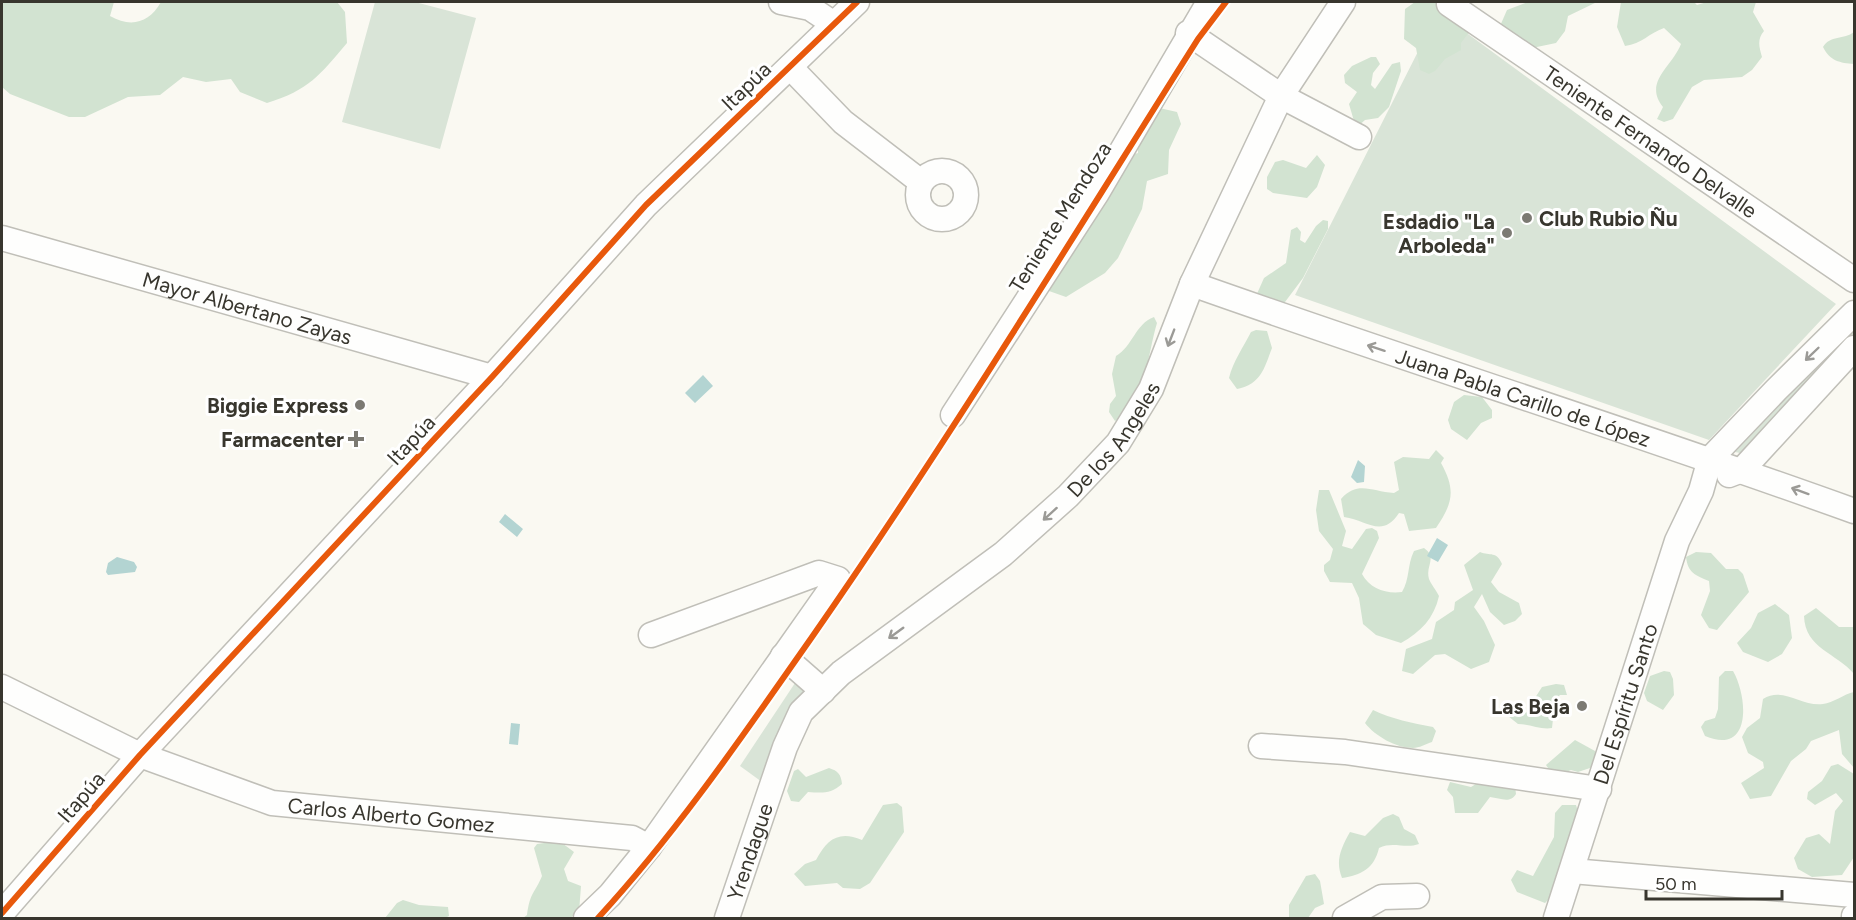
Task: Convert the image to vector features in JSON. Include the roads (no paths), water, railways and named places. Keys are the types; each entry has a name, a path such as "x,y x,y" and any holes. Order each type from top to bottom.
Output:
{"street":[{"path":"781,2 810,8 834,24"},
{"name":"Itapúa","path":"2,913 140,755 492,377 646,205 857,2"},
{"name":"Teniente Mendoza","path":"953,415 1097,193 1188,33 1209,2"},
{"name":"De los Angeles","path":"774,786 785,747 801,712 841,673 1003,554 1068,496 1118,442 1151,389 1192,284 1281,96 1343,2"},
{"name":"Teniente Fernando Delvalle","path":"1449,4 1854,280"},
{"path":"1188,33 1281,96 1359,137"},
{"path":"790,67 843,122 921,182"},
{"name":"Mayor Albertano Zayas","path":"2,238 492,377"},
{"name":"Juana Pabla Carillo de López","path":"1192,284 1337,335 1710,459 1854,511"},
{"name":"Del Espíritu Santo","path":"1556,918 1677,542 1701,490 1710,459 1768,398 1854,314"},
{"path":"1701,490 1742,470 1854,348"},
{"path":"586,918 610,895 649,847 838,579 819,573 651,635"},
{"path":"783,656 823,691"},
{"name":"Carlos Alberto Gomez","path":"2,687 140,755 272,803 632,838 649,847"},
{"path":"1261,746 1345,752 1599,789"},
{"name":"Yrendague","path":"727,918 774,786"},
{"path":"1572,871 1854,895"},
{"path":"1344,918 1382,897 1417,896"}],"water":[{"path":"703,375 713,386 695,403 685,393"},
{"path":"1358,460 1365,466 1364,482 1357,483 1351,477"},
{"path":"505,514 523,529 517,537 499,522"},
{"path":"1437,538 1448,545 1438,562 1427,556"},
{"path":"117,557 134,562 137,567 135,572 108,575 106,572 108,563"},
{"path":"511,723 520,724 518,745 509,744"}],"place":[{"name":"Club Rubio Ñu","path":"1527,218"},
{"name":"Esdadio \"La Arboleda\"","path":"1507,233"},
{"name":"Biggie Express","path":"360,405"},
{"name":"Farmacenter","path":"356,439"},
{"name":"Las Beja","path":"1582,706"}]}
